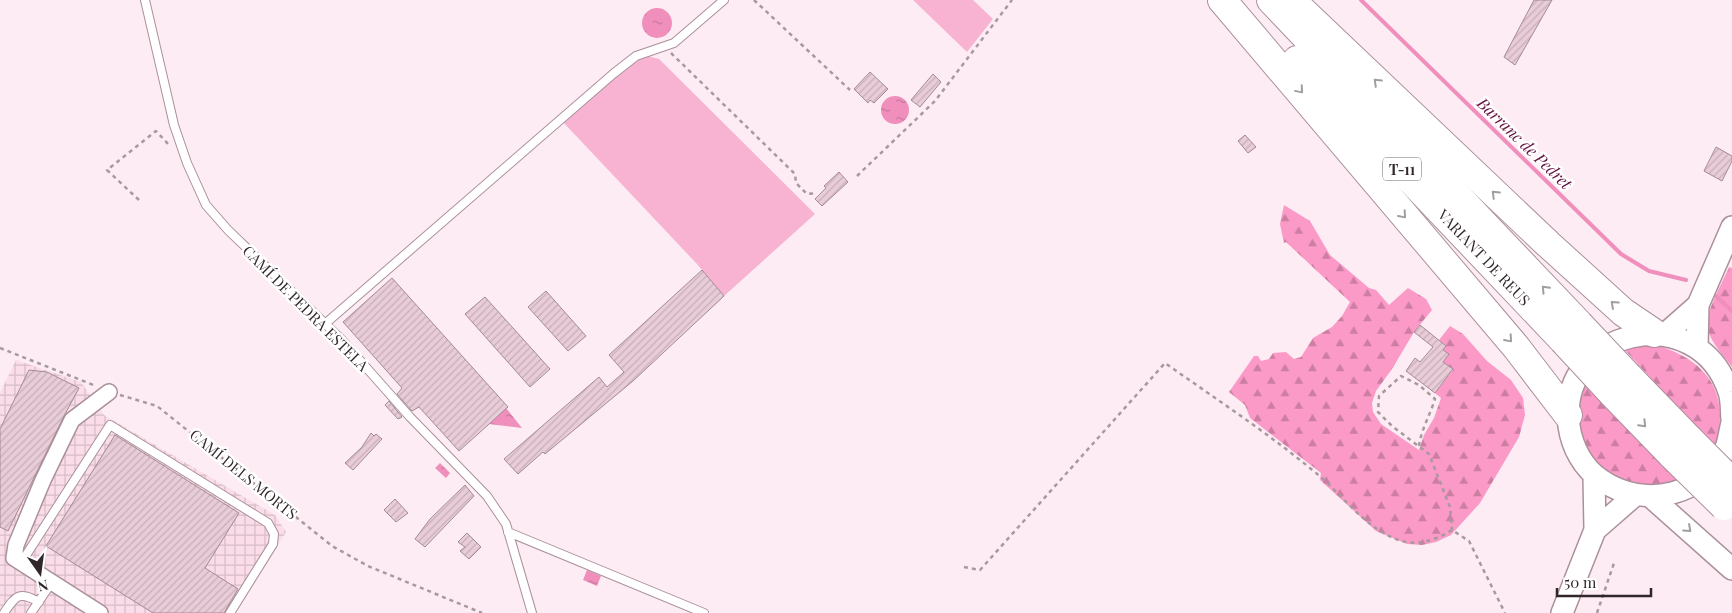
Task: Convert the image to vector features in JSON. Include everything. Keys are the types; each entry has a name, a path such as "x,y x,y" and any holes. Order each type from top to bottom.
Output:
{"highway":[{"path":"1222,0 1516,347 1568,415"},
{"name":"VARIANT DE REUS","path":"1239,0 1571,332"},
{"name":"VARIANT DE REUS","path":"1271,0 1571,332 1729,500"},
{"path":"1291,0 1548,244 1623,312 1659,334"}],"main road":[{"path":"1697,348 1698,306 1729,242"},
{"path":"1659,334 1698,306"},
{"path":"1732,419 1730,393 1718,368 1697,348 1677,337 1659,334 1628,336 1604,347 1597,353 1584,366 1572,389 1568,415 1571,437 1580,458 1594,476 1613,488 1642,496 1675,493 1697,482 1715,466 1727,445 1732,423"},
{"path":"1562,613 1595,530 1594,476"},
{"path":"1595,530 1642,496"},
{"path":"1642,496 1732,569"}],"street":[{"path":"100,613 14,558 16,545 43,480 72,420 109,392"}],"lane":[{"name":"CAMÍ DE PEDRA ESTELA","path":"145,0 174,125 187,163 206,205 228,230 326,323 410,417 487,496 506,524 532,613"},
{"path":"326,323 613,74 636,56 674,43 724,0"},
{"path":"21,563 110,424 268,523 274,534 273,544 230,613"},
{"path":"508,532 704,613"},
{"path":"31,613 52,582"},
{"path":"4,613 11,602 20,595 39,602"}],"path":[{"path":"754,0 850,90"},
{"path":"858,176 935,101 1012,0"},
{"path":"665,46 795,174 796,183 807,194 816,193"},
{"path":"139,200 107,170 156,131 187,163"},
{"name":"CAMÍ DELS MORTS","path":"0,348 109,392 157,406 332,546 368,566 482,613"},
{"path":"964,567 980,570 1165,363 1257,427 1310,468 1379,530 1402,541 1422,543 1441,537 1452,530"},
{"path":"1419,446 1420,435 1429,422 1435,399 1419,385 1401,376 1379,396 1378,412 1392,426 1419,446 1430,454 1450,507 1452,530"},
{"path":"1452,530 1469,541 1505,613"},
{"path":"1597,613 1614,563"}],"shaded area":[{"path":"913,0 973,0 993,19 967,52"},
{"path":"644,55 659,59 815,214 724,296 697,264 562,121"},
{"path":"16,360 81,382 104,415 275,515 286,532 236,613 0,613 0,393"}],"green space":[{"path":"1284,205 1310,221 1330,255 1369,288 1376,290 1389,305 1408,288 1426,299 1432,310 1414,332 1392,369 1376,391 1372,403 1373,412 1381,424 1419,450 1441,398 1435,393 1453,370 1443,362 1449,354 1443,350 1446,346 1439,340 1450,326 1463,334 1487,361 1511,380 1523,398 1525,415 1519,437 1480,503 1451,535 1436,542 1422,545 1407,544 1376,531 1320,480 1321,473 1250,418 1245,405 1229,392 1254,356 1258,356 1261,361 1269,359 1273,353 1286,352 1294,359 1301,357 1313,338 1332,327 1342,316 1350,302 1286,242 1284,243 1280,224"},
{"path":"1729,267 1732,268 1732,367 1712,340 1707,324 1714,298"},
{"path":"1652,344 1687,358 1700,368 1710,380 1717,394 1720,410 1715,448 1624,349"},
{"path":"1586,383 1681,481 1655,486 1631,484 1614,477 1600,467 1590,453 1583,437 1580,419 1581,401"}],"water":[{"path":"657,8 668,12 672,23 668,34 657,38 646,34 642,23 646,12"},
{"path":"895,96 905,100 909,110 905,120 895,124 885,120 881,110 885,100"},
{"path":"506,408 522,428 489,424"},
{"path":"440,463 450,473 446,478 435,468"},
{"path":"587,570 601,576 597,586 583,580"}],"building":[{"path":"1534,0 1552,0 1515,65 1504,57"},
{"path":"870,72 888,89 874,103 870,100 868,103 854,89"},
{"path":"933,74 941,82 920,107 911,100"},
{"path":"1245,135 1256,147 1248,153 1238,141"},
{"path":"1716,147 1732,156 1732,161 1722,181 1704,171"},
{"path":"839,172 848,182 822,206 815,199 826,188 824,186"},
{"path":"702,270 724,296 633,381 518,474 504,459 599,377 607,387 624,372 609,355"},
{"path":"392,278 508,407 459,451 419,407 412,411 397,394 402,388 343,322"},
{"path":"546,291 586,336 568,351 528,307"},
{"path":"485,297 550,369 530,387 465,314"},
{"path":"1420,325 1446,346 1443,350 1449,354 1443,362 1453,369 1435,393 1406,371 1415,358 1420,362 1433,347 1414,332"},
{"path":"29,370 47,372 79,388 8,531 0,527 0,429"},
{"path":"389,401 402,417 398,419 385,405"},
{"path":"371,433 374,436 376,434 382,439 353,470 345,463 362,447"},
{"path":"115,435 239,513 205,568 238,589 224,613 153,613 46,546"},
{"path":"465,485 474,496 425,547 415,539 430,519"},
{"path":"395,499 408,513 396,522 384,510"},
{"path":"467,533 481,547 469,559 460,551 465,547 458,542"}],"waterway":[{"name":"Barranc de Pedret","path":"1361,0 1621,254 1649,271 1686,280"},
{"name":"Barranc de Pedret","path":"1716,296 1732,311"}]}
